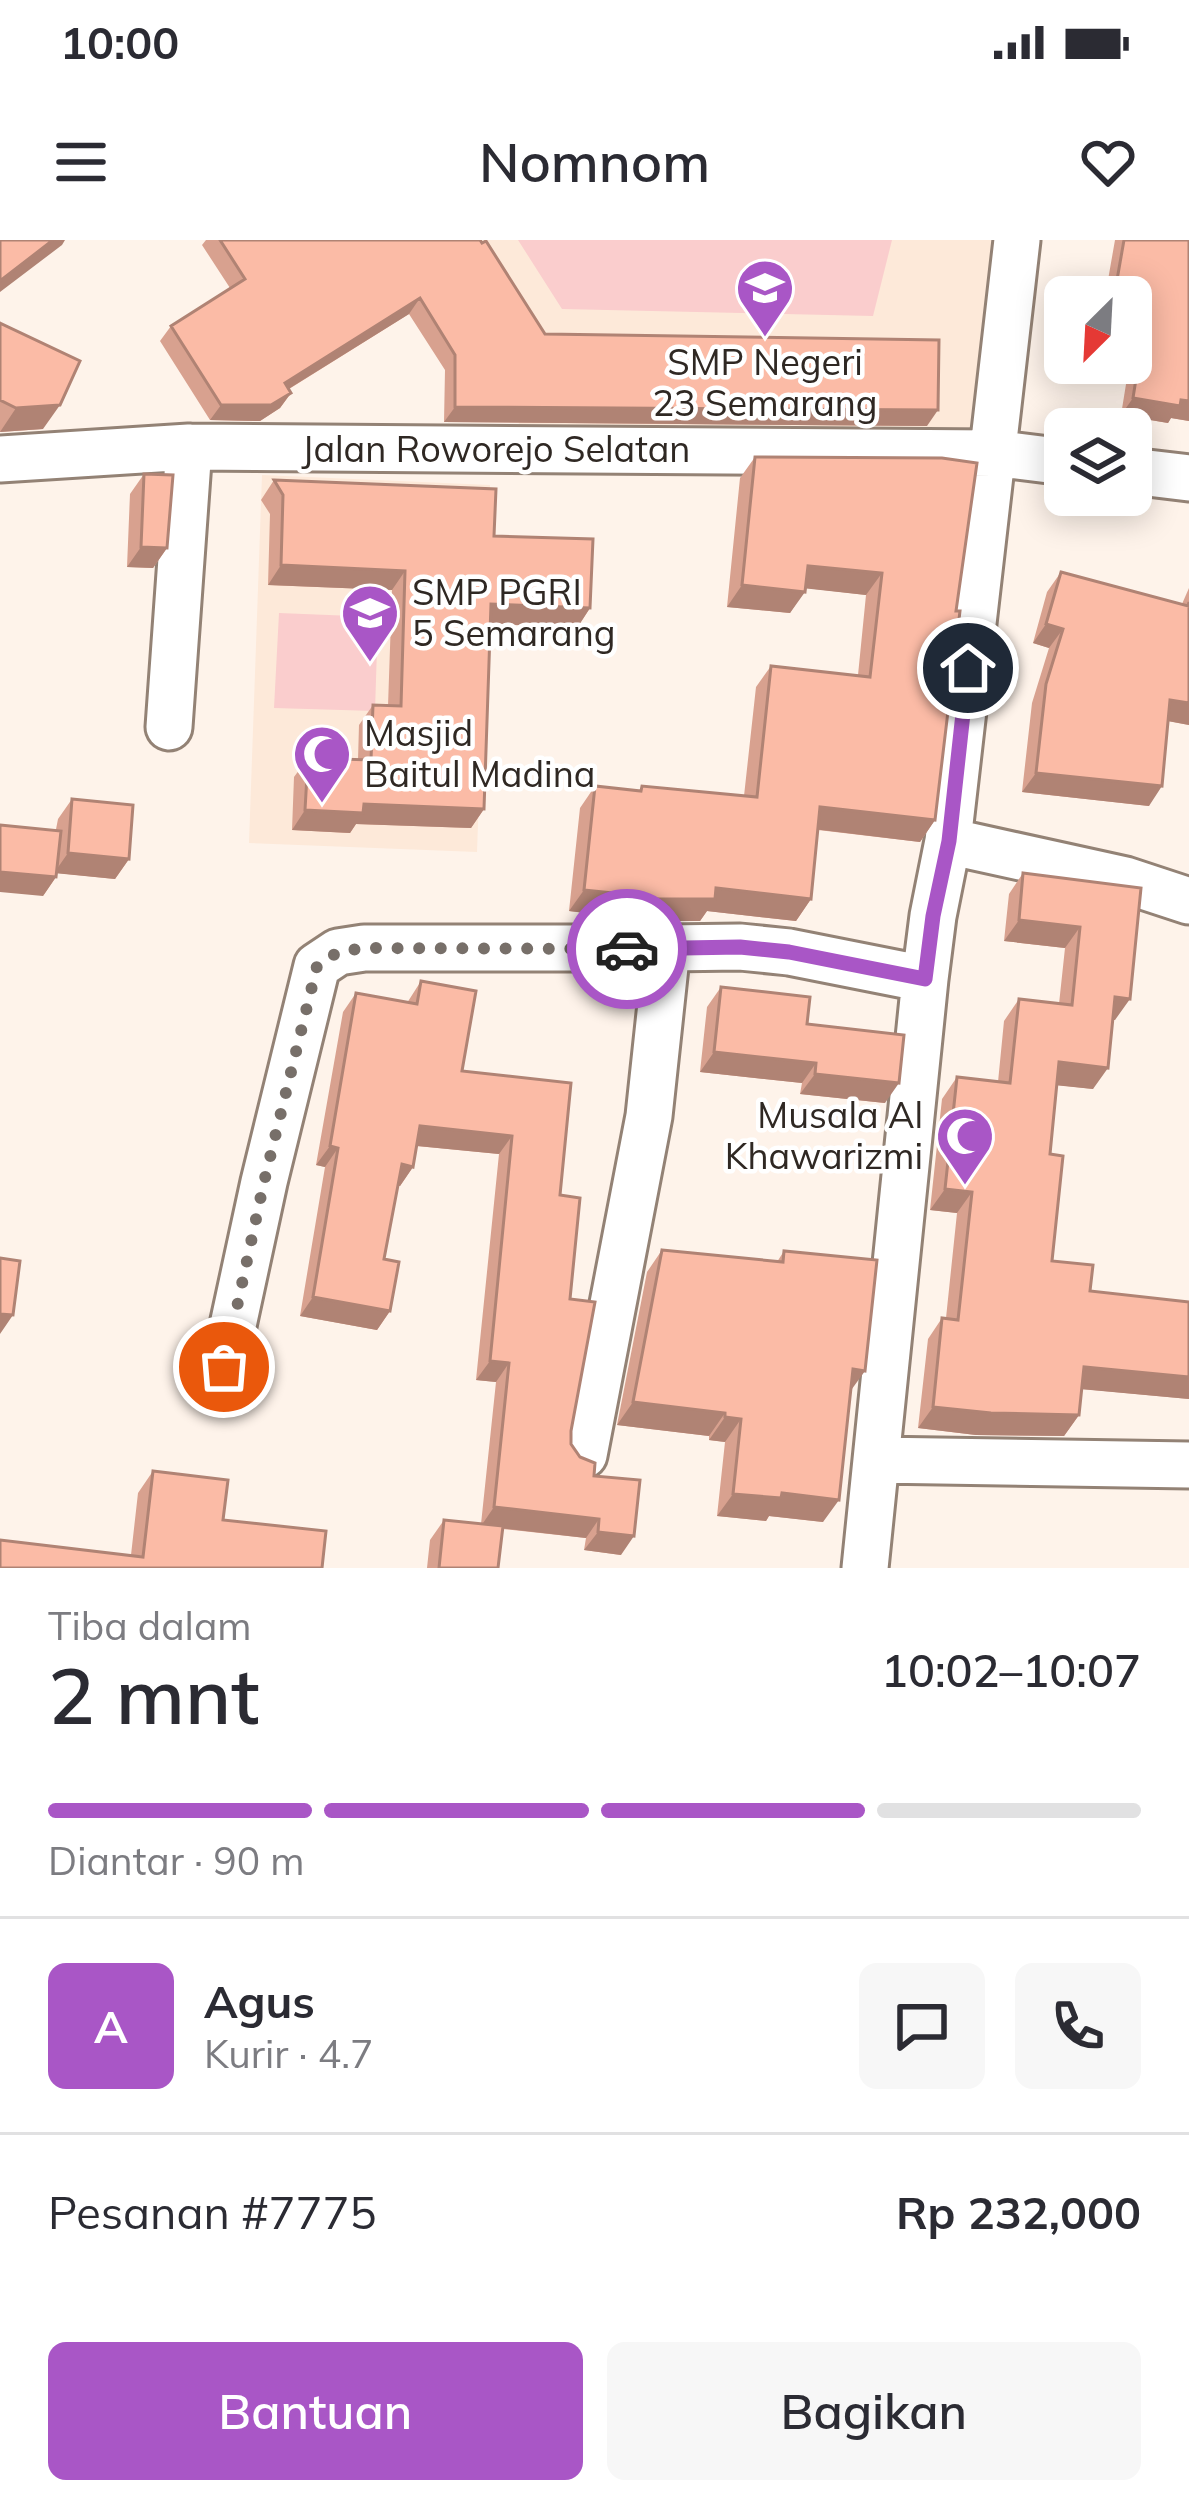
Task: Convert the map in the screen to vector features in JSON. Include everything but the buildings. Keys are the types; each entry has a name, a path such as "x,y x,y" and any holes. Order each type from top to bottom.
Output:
{"street":[{"path":"865,1568 925,979 949,841 1017,240"},
{"path":"169,727 189,447"},
{"name":"Jalan Roworejo Selatan","path":"0,459 189,447 992,453 1044,459"},
{"path":"1152,474 1189,478"},
{"path":"949,841 1125,880 1189,901"},
{"path":"224,1367 317,966 338,952 364,948 740,947 925,979"},
{"path":"584,1455 649,1116 667,948"},
{"path":"875,1460 1189,1465"}],"shaded area":[{"name":"SMP Negeri 23 Semarang","path":"476,240 1016,240 998,442 519,429 516,353"},
{"path":"518,240 892,240 873,316 562,309"},
{"name":"SMP PGRI 5 Semarang","path":"262,475 490,485 477,852 249,843"},
{"path":"279,613 378,617 375,711 274,708"}],"way so far":[{"path":"224,1367 317,966 338,952 364,948 627,949"}],"place":[{"name":"SMP Negeri 23 Semarang","path":"765,339"},
{"name":"SMP PGRI 5 Semarang","path":"370,664"},
{"name":"Masjid Baitul Madina","path":"322,805"},
{"name":"Musala Al Khawarizmi","path":"965,1187"}],"route":[{"path":"627,949 740,947 925,979 949,841 968,668"}]}
